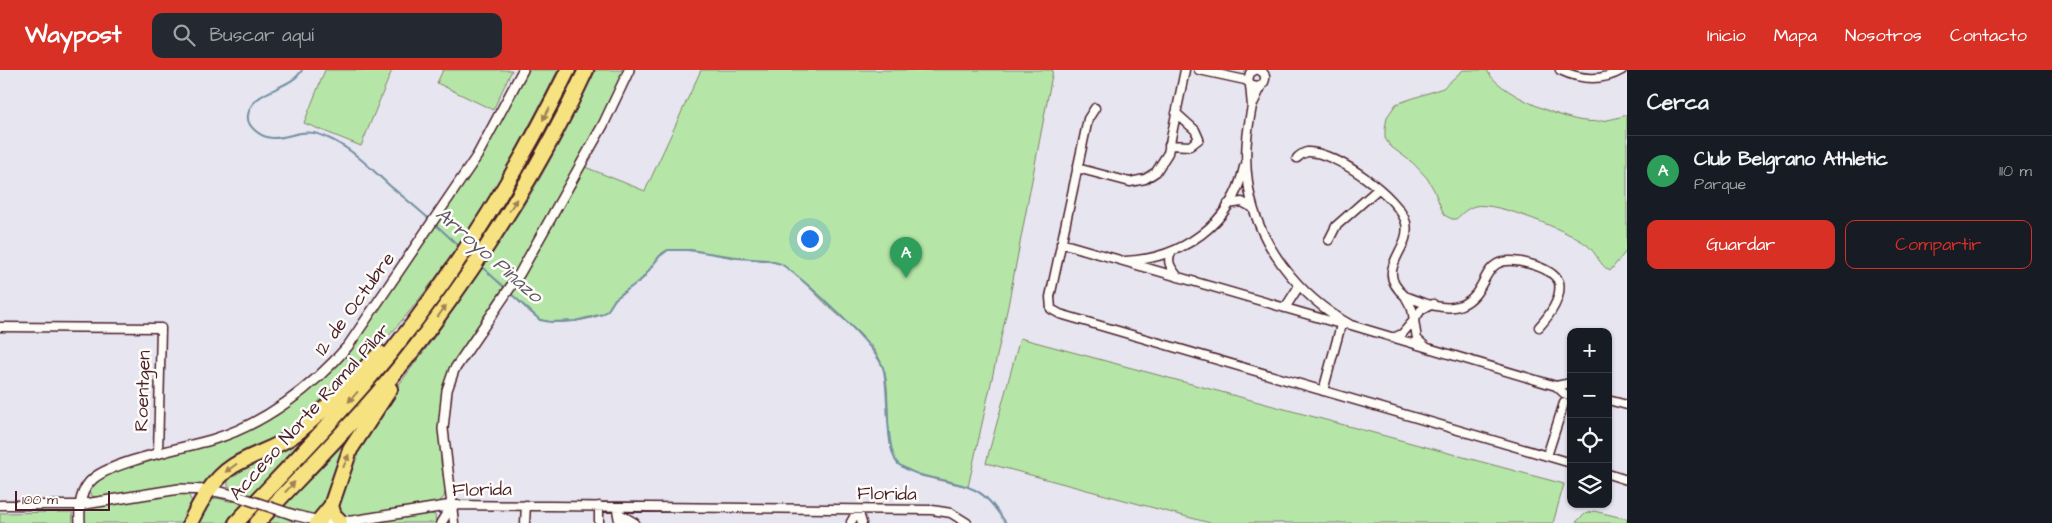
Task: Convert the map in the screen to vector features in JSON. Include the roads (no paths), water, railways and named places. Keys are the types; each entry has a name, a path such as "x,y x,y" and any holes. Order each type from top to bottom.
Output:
{"highway":[{"name":"Acceso Norte Ramal Pilar","path":"236,523 363,386 455,266 524,155 568,70"},
{"name":"Acceso Norte Ramal Pilar","path":"257,523 370,402 417,345 467,276 536,167 586,70"},
{"path":"190,523 209,490 232,466 275,448 298,433 416,318"},
{"path":"318,522 331,506 350,450 417,345"},
{"path":"331,506 334,515 340,521"}],"street":[{"name":"12 de Octubre","path":"80,523 79,505 89,484 96,476 158,454 212,440 240,429 279,406 322,375 348,346 485,144 523,70"},
{"path":"454,523 443,444 447,390 459,362 520,273 603,125 629,70"},
{"path":"1077,168 1114,179 1138,181 1150,176 1161,167 1169,145 1185,70"},
{"path":"1199,70 1245,80 1258,88 1262,85"},
{"path":"1121,261 1155,257 1171,253 1189,245 1200,236 1228,204 1239,182 1246,155 1252,106 1248,75 1253,70 1265,73 1262,85 1252,106"},
{"path":"1560,70 1582,78 1600,78 1622,70"},
{"path":"1600,78 1604,70"},
{"path":"1095,108 1088,119 1061,243 1049,303 1053,311 1567,462"},
{"path":"1169,145 1190,146 1198,140 1196,130 1176,113"},
{"path":"1297,158 1308,152 1322,155 1351,169 1378,188 1395,206 1406,224 1405,235 1392,273 1396,287 1405,296 1412,309 1417,339 1427,348"},
{"path":"1246,155 1248,184 1253,208 1269,243 1299,286 1341,322"},
{"path":"1329,240 1336,226 1378,188"},
{"path":"1228,204 1242,202 1253,208"},
{"path":"1061,243 1285,308 1341,322 1558,388 1567,394"},
{"path":"1171,253 1168,258 1169,265 1178,277"},
{"path":"1405,296 1433,304 1454,307 1472,298 1496,264 1505,260 1517,260 1545,270 1559,282 1557,296 1548,317 1539,327"},
{"path":"1285,308 1299,286"},
{"path":"1393,338 1402,334 1421,310 1433,304"},
{"path":"1323,391 1341,322"},
{"name":"Roentgen","path":"0,327 162,328 158,454"},
{"path":"1558,388 1567,385"},
{"path":"1558,388 1564,403"},
{"path":"1547,456 1564,403 1567,400"},
{"path":"1612,401 1627,406"},
{"path":"1612,475 1627,480"},
{"name":"Florida","path":"0,505 79,505 170,490 209,490 234,495 318,522 352,522 452,505 526,505 599,506 617,510 945,512 955,514 967,523"},
{"path":"441,523 452,505"},
{"path":"525,523 526,505"},
{"path":"599,506 599,523"},
{"path":"617,510 619,521 622,523"},
{"path":"617,510 635,523"},
{"path":"851,522 858,510"},
{"path":"858,510 862,523"}],"waterway":[{"name":"Arroyo Pinazo","path":"302,70 297,77 264,95 251,106 248,119 252,128 269,138 312,133 339,143 356,155 429,219"},
{"name":"Arroyo Pinazo","path":"435,224 461,248"},
{"name":"Arroyo Pinazo","path":"510,293 540,320 551,322 575,321 603,314 615,299 642,279 660,256 668,250 691,250 737,258 767,260 781,264 839,314 869,346 879,360 886,381 891,446 898,464 916,473 975,490 989,500 1006,523"},
{"name":"Arroyo Pinazo","path":"481,266 505,288"}],"place":[{"name":"Club Belgrano Athletic","path":"906,278"}]}
